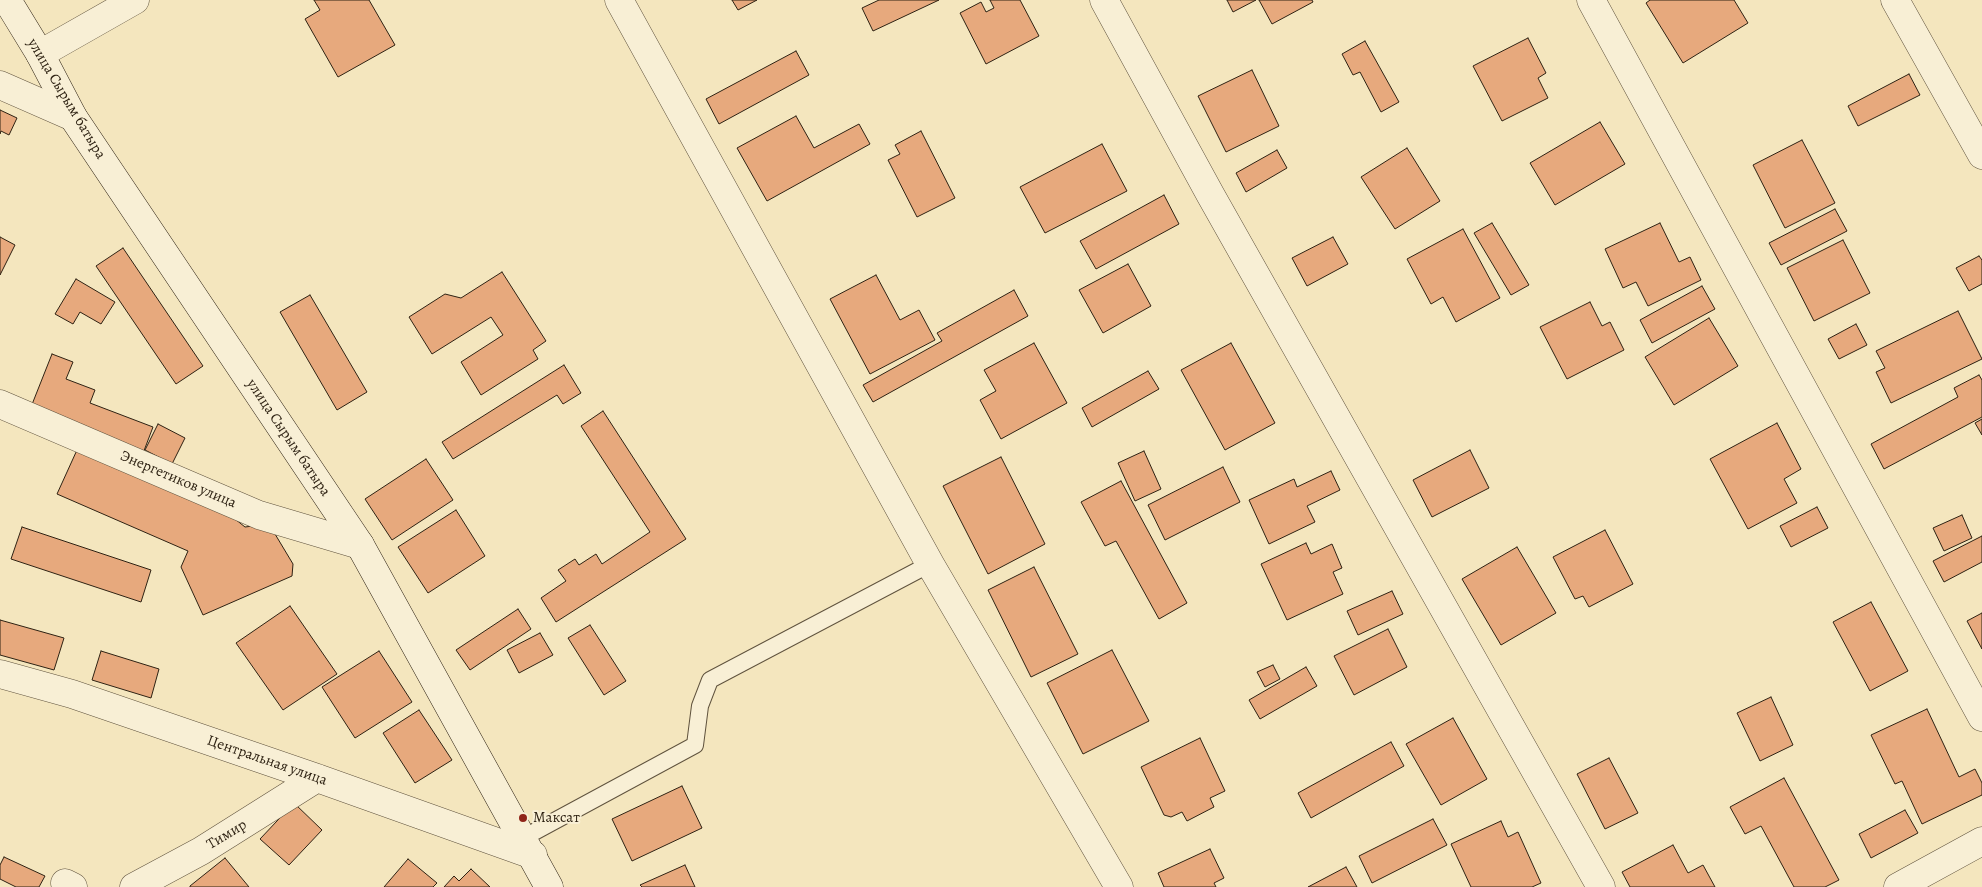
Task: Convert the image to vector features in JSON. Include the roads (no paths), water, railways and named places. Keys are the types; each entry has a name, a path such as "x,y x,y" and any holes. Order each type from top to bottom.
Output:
{"street":[{"name":"улица Сырым батыра","path":"7,0 40,54 73,117 360,546 550,887"},
{"path":"40,54 135,0"},
{"path":"619,0 930,564 1120,887"},
{"path":"1104,0 1210,194 1602,887"},
{"path":"1591,0 1982,717"},
{"path":"1895,0 1982,155"},
{"path":"0,85 73,117"},
{"name":"Энергетиков улица","path":"0,404 259,515 360,546"},
{"name":"Центральная улица","path":"0,674 72,694 317,778 528,846"},
{"name":"Тимир","path":"134,887 201,851 317,778"},
{"path":"1898,887 1982,841"}],"lane":[{"path":"528,846 695,745 700,706 710,680 930,564"}],"place":[{"name":"Максат","path":"523,818"}]}
